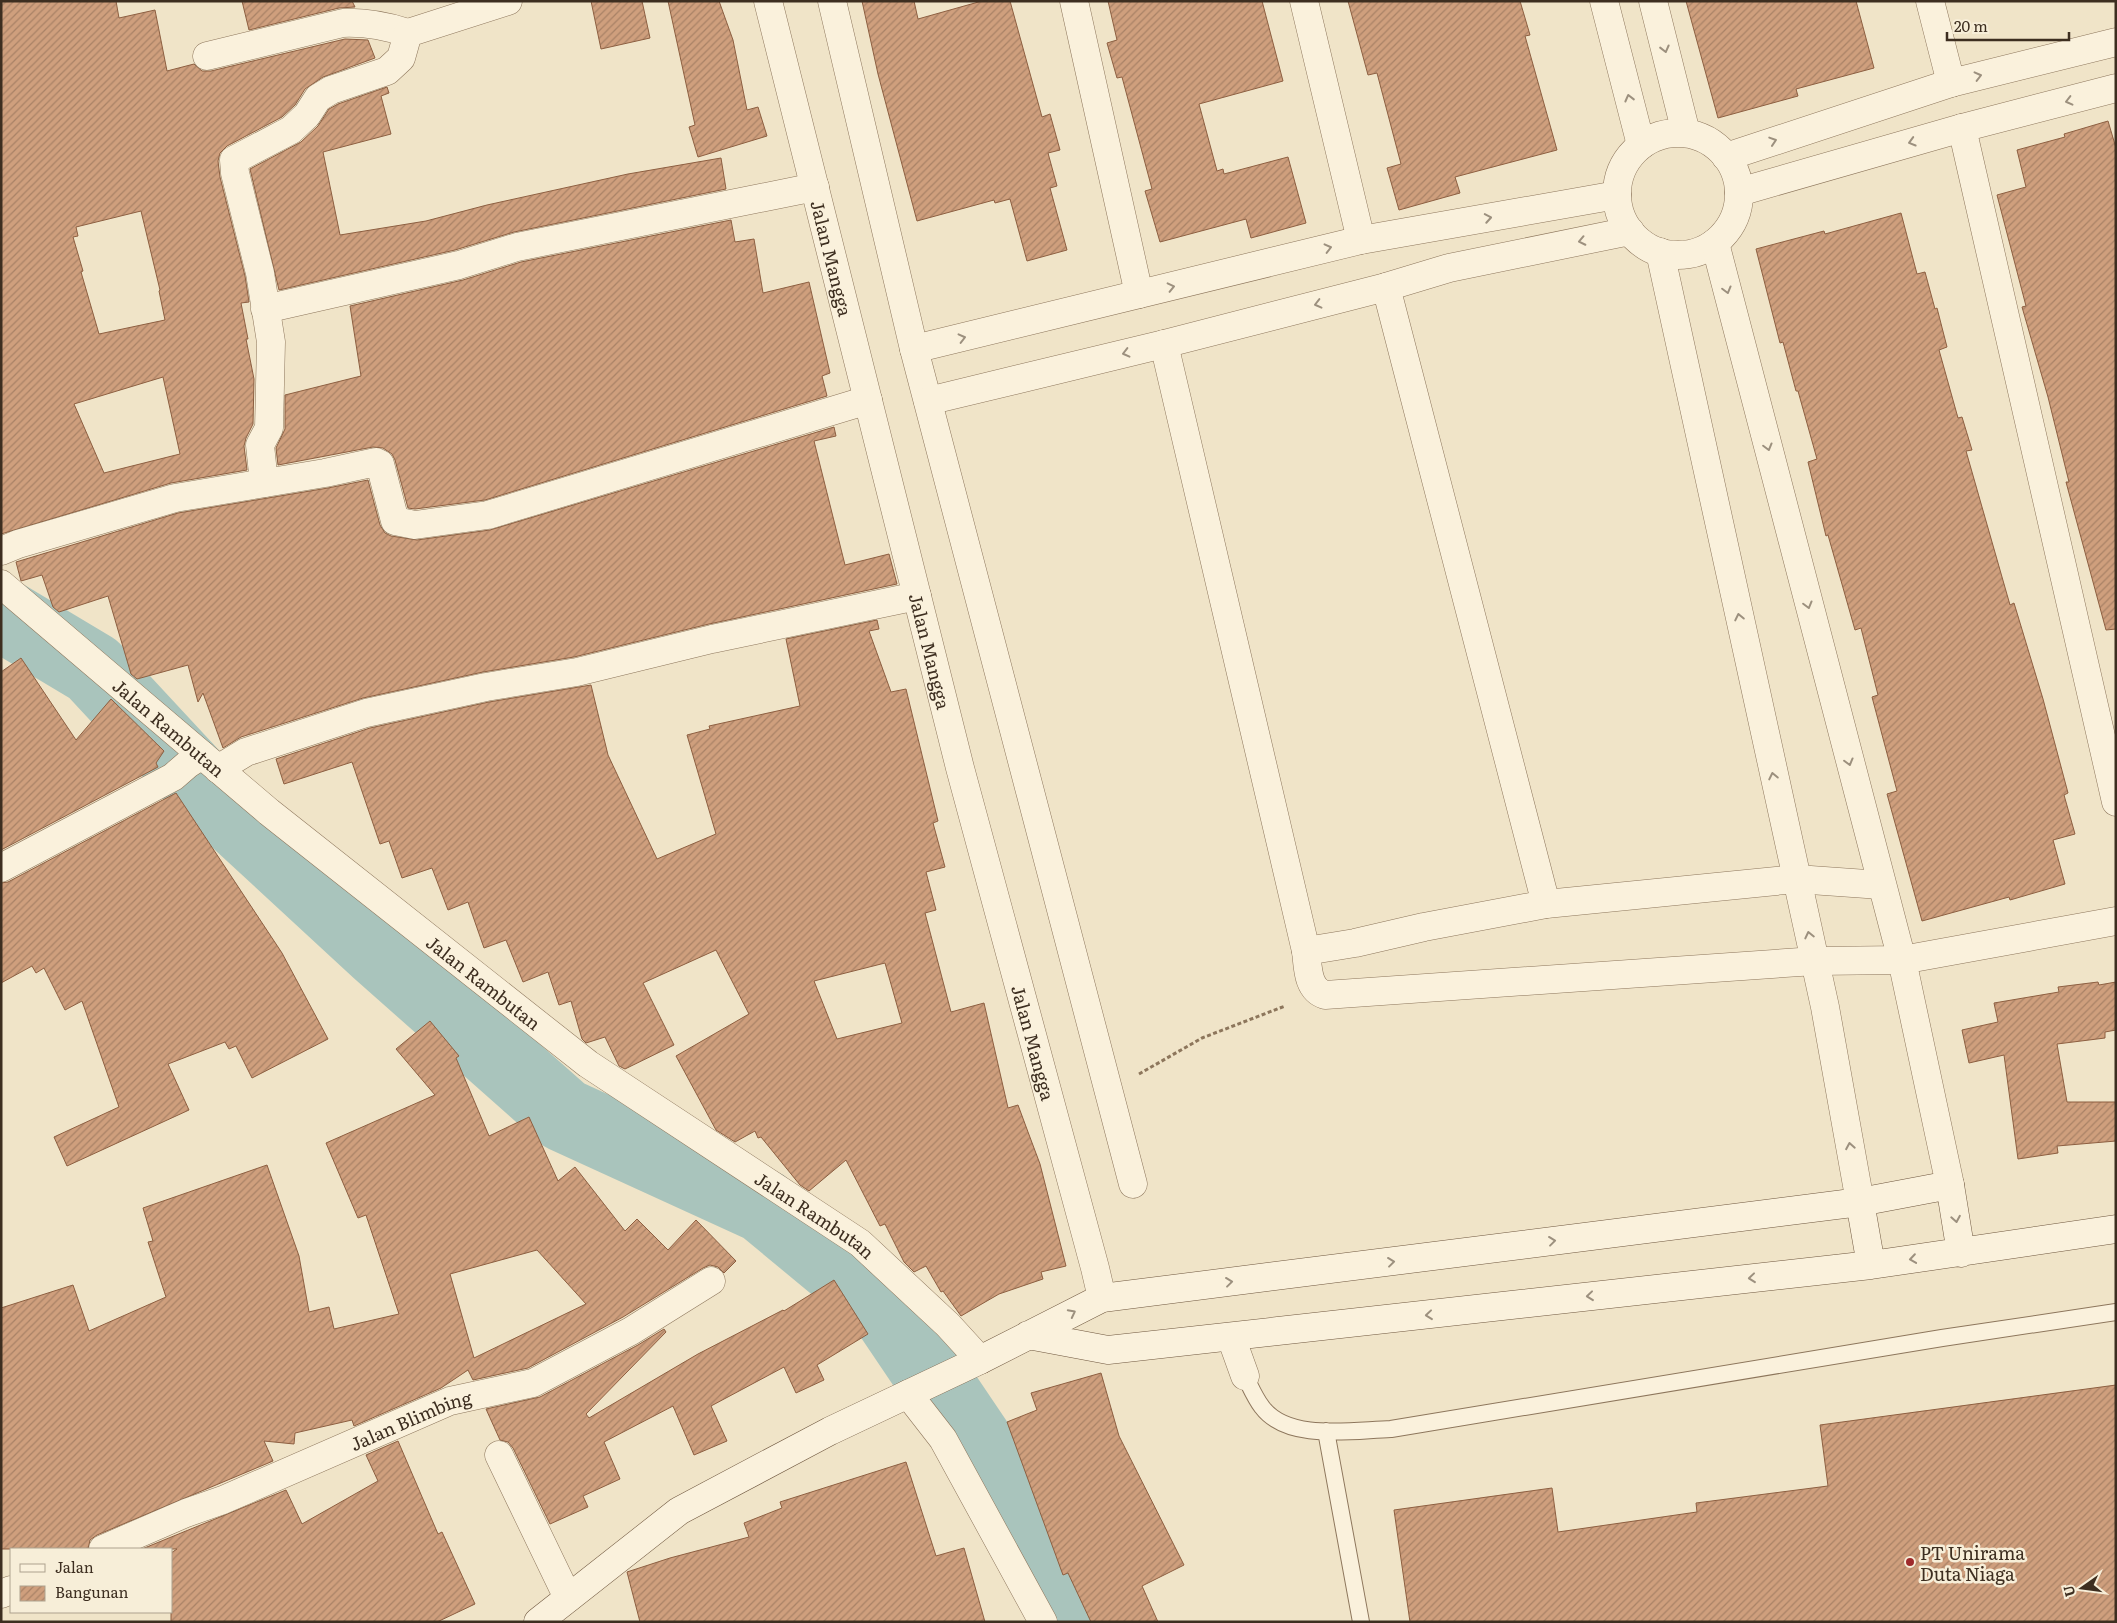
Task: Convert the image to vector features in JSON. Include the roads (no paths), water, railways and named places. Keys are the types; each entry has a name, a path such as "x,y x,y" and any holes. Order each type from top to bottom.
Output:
{"street":[{"path":"207,56 343,23 383,25 408,33 508,1"},
{"name":"Jalan Mangga","path":"768,1 960,768 1102,1298"},
{"path":"832,1 914,350 1133,1184"},
{"path":"1074,1 1139,294"},
{"path":"1304,1 1361,240"},
{"path":"1604,1 1641,145"},
{"path":"1654,1 1686,133"},
{"path":"1930,1 1951,83"},
{"path":"264,483 260,444 269,428 271,342 260,272 235,173 234,160 291,130 307,115 318,98 331,90 388,71 401,58 408,33"},
{"path":"1726,157 1951,83 2116,42"},
{"path":"1739,192 1962,128 2116,88"},
{"path":"1962,128 2116,802"},
{"path":"1686,133 1709,141 1719,148 1726,157 1736,173 1739,192 1737,212 1728,229 1715,243 1698,252 1679,255 1660,252 1643,244 1630,231 1620,214 1617,195 1619,176 1628,159 1641,145 1662,134 1686,133"},
{"path":"265,309 460,265 517,247 815,187"},
{"path":"914,350 1361,240 1617,195"},
{"path":"928,401 1164,344 1386,287 1449,268 1630,231"},
{"path":"1715,243 1902,960 1950,1185 1962,1252"},
{"path":"1660,252 1825,1008 1871,1265"},
{"path":"1386,287 1546,904"},
{"path":"1164,344 1306,951 1309,976 1313,986 1319,993 1325,995 1815,961 1902,960 2116,921"},
{"path":"1,551 18,544 175,498 376,462 380,464 394,521 414,526 488,515 868,400"},
{"name":"Jalan Rambutan","path":"1,584 195,766 269,812 588,1064 860,1243 948,1325 980,1360"},
{"path":"1,868 195,766 246,752 366,713 486,687 577,672 712,639 917,596"},
{"path":"1306,951 1355,944 1424,927 1546,904 1796,879 1881,885"},
{"path":"538,1622 679,1510 830,1430 980,1360 1102,1298 1860,1202 1950,1185"},
{"path":"1028,1335 1108,1350 1871,1265 2116,1229"},
{"name":"Jalan Blimbing","path":"105,1548 186,1513 223,1500 450,1401 533,1383 631,1331 711,1281"},
{"path":"1231,1337 1245,1376"},
{"path":"912,1392 943,1439 1030,1595 1042,1622"},
{"path":"499,1455 568,1598"}],"lane":[{"path":"1245,1376 1262,1407 1276,1420 1308,1432 1391,1429 1933,1339 2116,1312"},
{"path":"1326,1431 1361,1622"}],"waterway":[{"path":"1,614 93,669 211,796 379,951 564,1115 763,1206 885,1307 1016,1501 1074,1622"}],"place":[{"name":"PT Unirama Duta Niaga","path":"1910,1562"}]}
